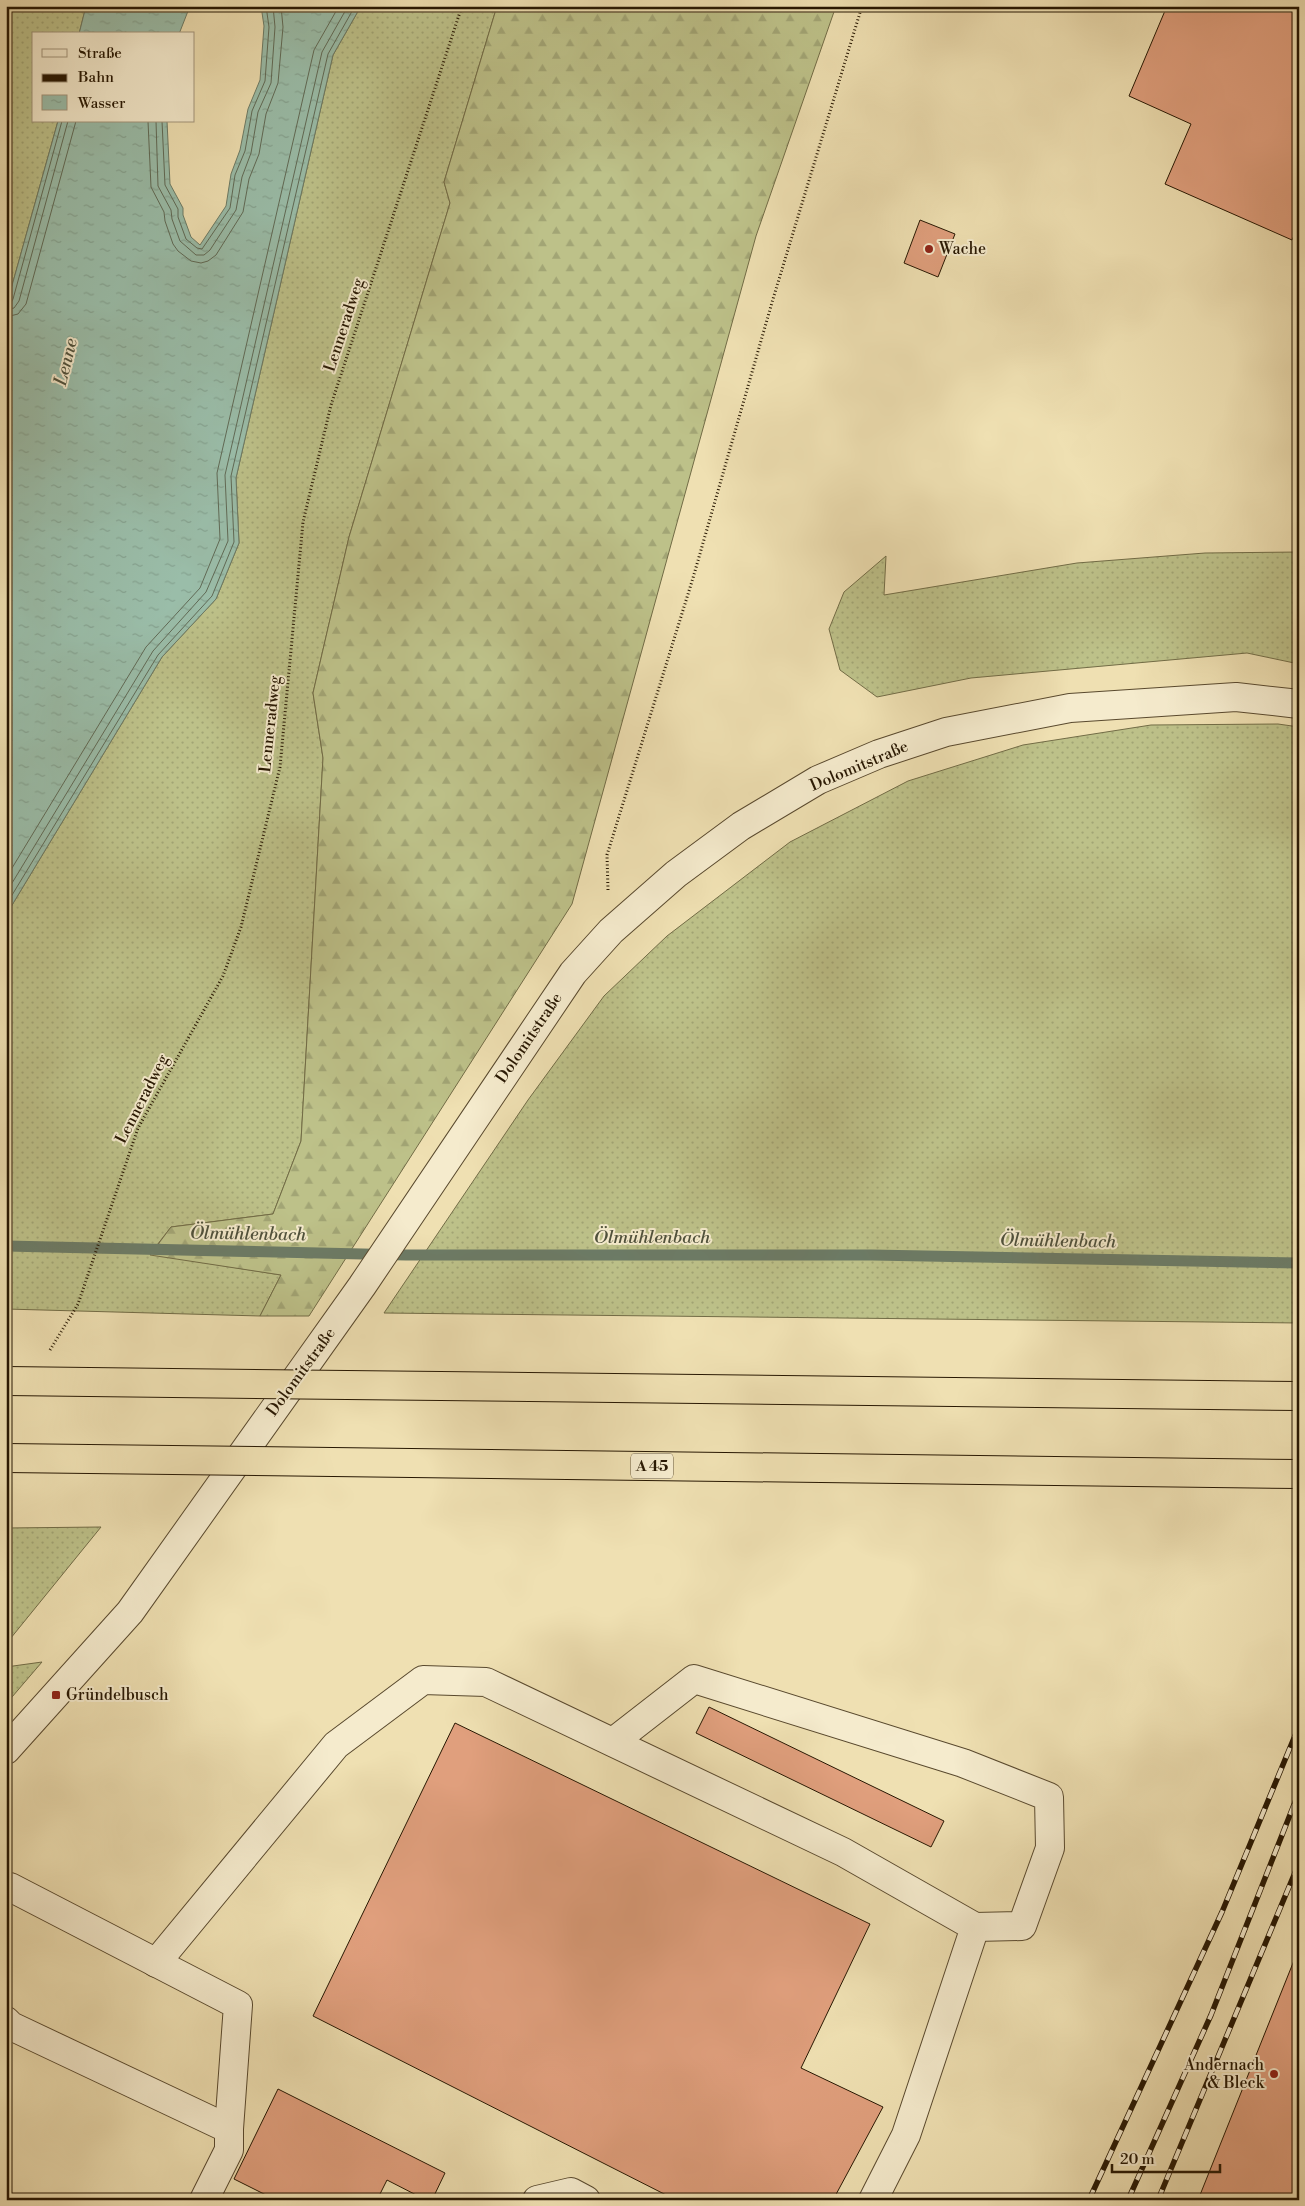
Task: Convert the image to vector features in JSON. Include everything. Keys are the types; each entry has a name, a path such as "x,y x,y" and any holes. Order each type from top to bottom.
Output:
{"highway":[{"path":"6,1381 1299,1396"},
{"name":"A 45","path":"6,1458 1299,1474"}],"street":[{"name":"Dolomitstraße","path":"6,1750 130,1612 362,1286 391,1240 574,973 611,931 676,874 741,826 818,780 879,754 946,732 1070,708 1236,697 1299,704"},
{"path":"156,1963 336,1745 423,1680 486,1682 843,1852 975,1927 1022,1926 1050,1848 1049,1797 963,1763 694,1680 614,1742"},
{"path":"6,1888 10,1887 238,2005 229,2150 204,2200"},
{"path":"873,2200 906,2135 975,1927"},
{"path":"6,2021 11,2026 229,2128"},
{"path":"537,2200 571,2192 586,2200"}],"path":[{"name":"Lenneradweg","path":"47,1354 78,1304 92,1267 117,1184 138,1128 222,976 241,927 280,767 304,522 331,406 462,6"},
{"path":"611,931 607,855 693,578 773,299 862,6"}],"green space":[{"path":"6,6 86,6 80,32 32,32 32,122 58,122 6,307"},
{"path":"361,6 497,6 444,182 450,203 349,537 313,693 323,758 301,1141 273,1214 171,1227 150,1254 281,1275 260,1316 6,1309 6,915 162,657 216,599 239,543 236,478 333,55"},
{"path":"497,6 836,6 756,236 572,904 309,1316 260,1316 281,1275 150,1255 171,1227 273,1214 301,1141 323,758 313,693 349,537 450,203 444,182"},
{"path":"1299,552 1299,664 1247,653 971,678 877,697 840,670 829,629 844,592 886,556 884,595 1077,563 1205,553"},
{"path":"1278,724 1299,727 1299,1323 384,1313 528,1100 604,996 667,936 790,842 908,781 1023,745 1151,725"},
{"path":"101,1527 6,1644 6,1528"},
{"path":"42,1662 6,1704 6,1667"}],"water":[{"path":"86,6 190,6 180,32 80,32"},
{"name":"Lenne","path":"261,6 361,6 333,55 236,478 239,543 216,599 162,657 6,915 6,307 58,122 167,122 170,184 183,208 183,215 191,237 200,245 226,206 231,174 240,150 248,109 260,80 264,26"}],"building":[{"path":"1167,6 1299,6 1299,225 1292,240 1165,184 1191,124 1129,96"},
{"name":"Wache","path":"920,220 955,234 938,277 904,263"},
{"path":"709,1707 944,1821 931,1847 696,1733"},
{"path":"455,1723 870,1924 801,2068 883,2107 833,2200 676,2200 313,2016"},
{"name":"Andernach & Bleck","path":"1299,1948 1299,2200 1198,2200"},
{"path":"278,2089 445,2173 432,2200 426,2200 387,2180 377,2200 276,2200 234,2179"}],"waterway":[{"name":"Ölmühlenbach","path":"6,1246 406,1255 872,1255 1299,1263"}],"railway":[{"path":"1089,2200 1222,1912 1299,1726"},
{"path":"1128,2200 1211,2015 1299,1792"},
{"path":"1158,2200 1299,1863"}],"place":[{"name":"Wache","path":"929,249"},
{"name":"Gründelbusch","path":"56,1695"},
{"name":"Andernach & Bleck","path":"1274,2074"}]}
